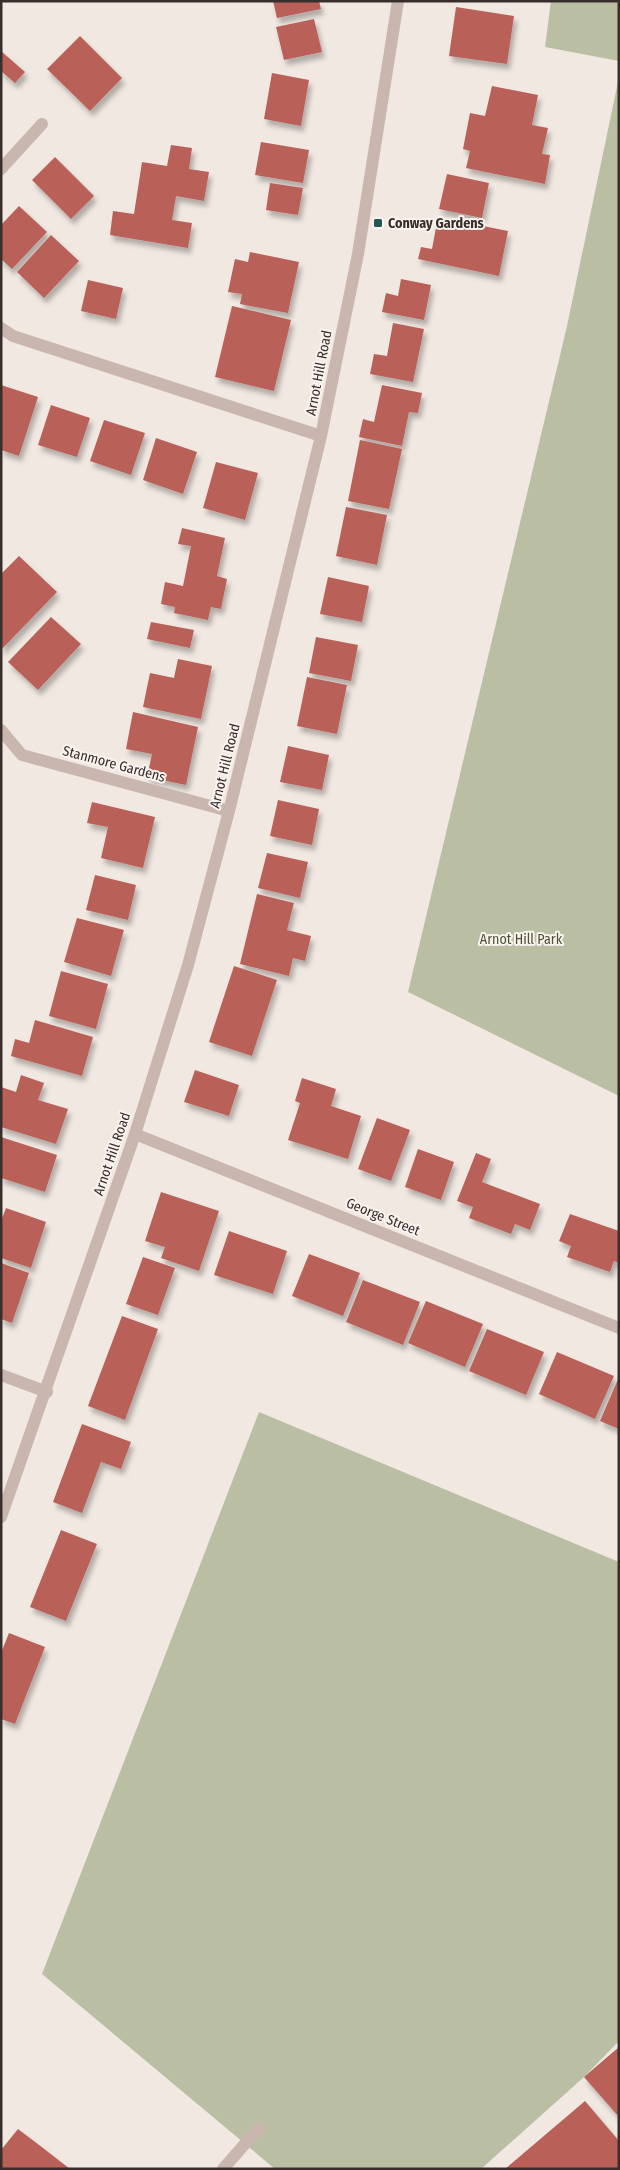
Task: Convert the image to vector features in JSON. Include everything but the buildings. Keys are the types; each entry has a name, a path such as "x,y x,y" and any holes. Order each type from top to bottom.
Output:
{"street":[{"name":"Arnot Hill Road","path":"1,1517 47,1392 135,1134 188,965 230,811 321,436 358,254 398,1"},
{"path":"1,169 42,124"},
{"path":"1,328 13,336 321,436"},
{"name":"Stanmore Gardens","path":"1,730 22,754 230,811"},
{"name":"George Street","path":"135,1134 619,1328"},
{"path":"1,1376 47,1392"},
{"path":"223,2169 258,2128"}],"green space":[{"path":"551,1 619,1 619,61 545,47"},
{"name":"Arnot Hill Park","path":"619,77 619,1096 408,992 567,326"},
{"path":"259,1412 619,1562 619,2041 584,2077 481,2169 275,2169 42,1974"}],"place":[{"name":"Conway Gardens","path":"378,223"}]}
